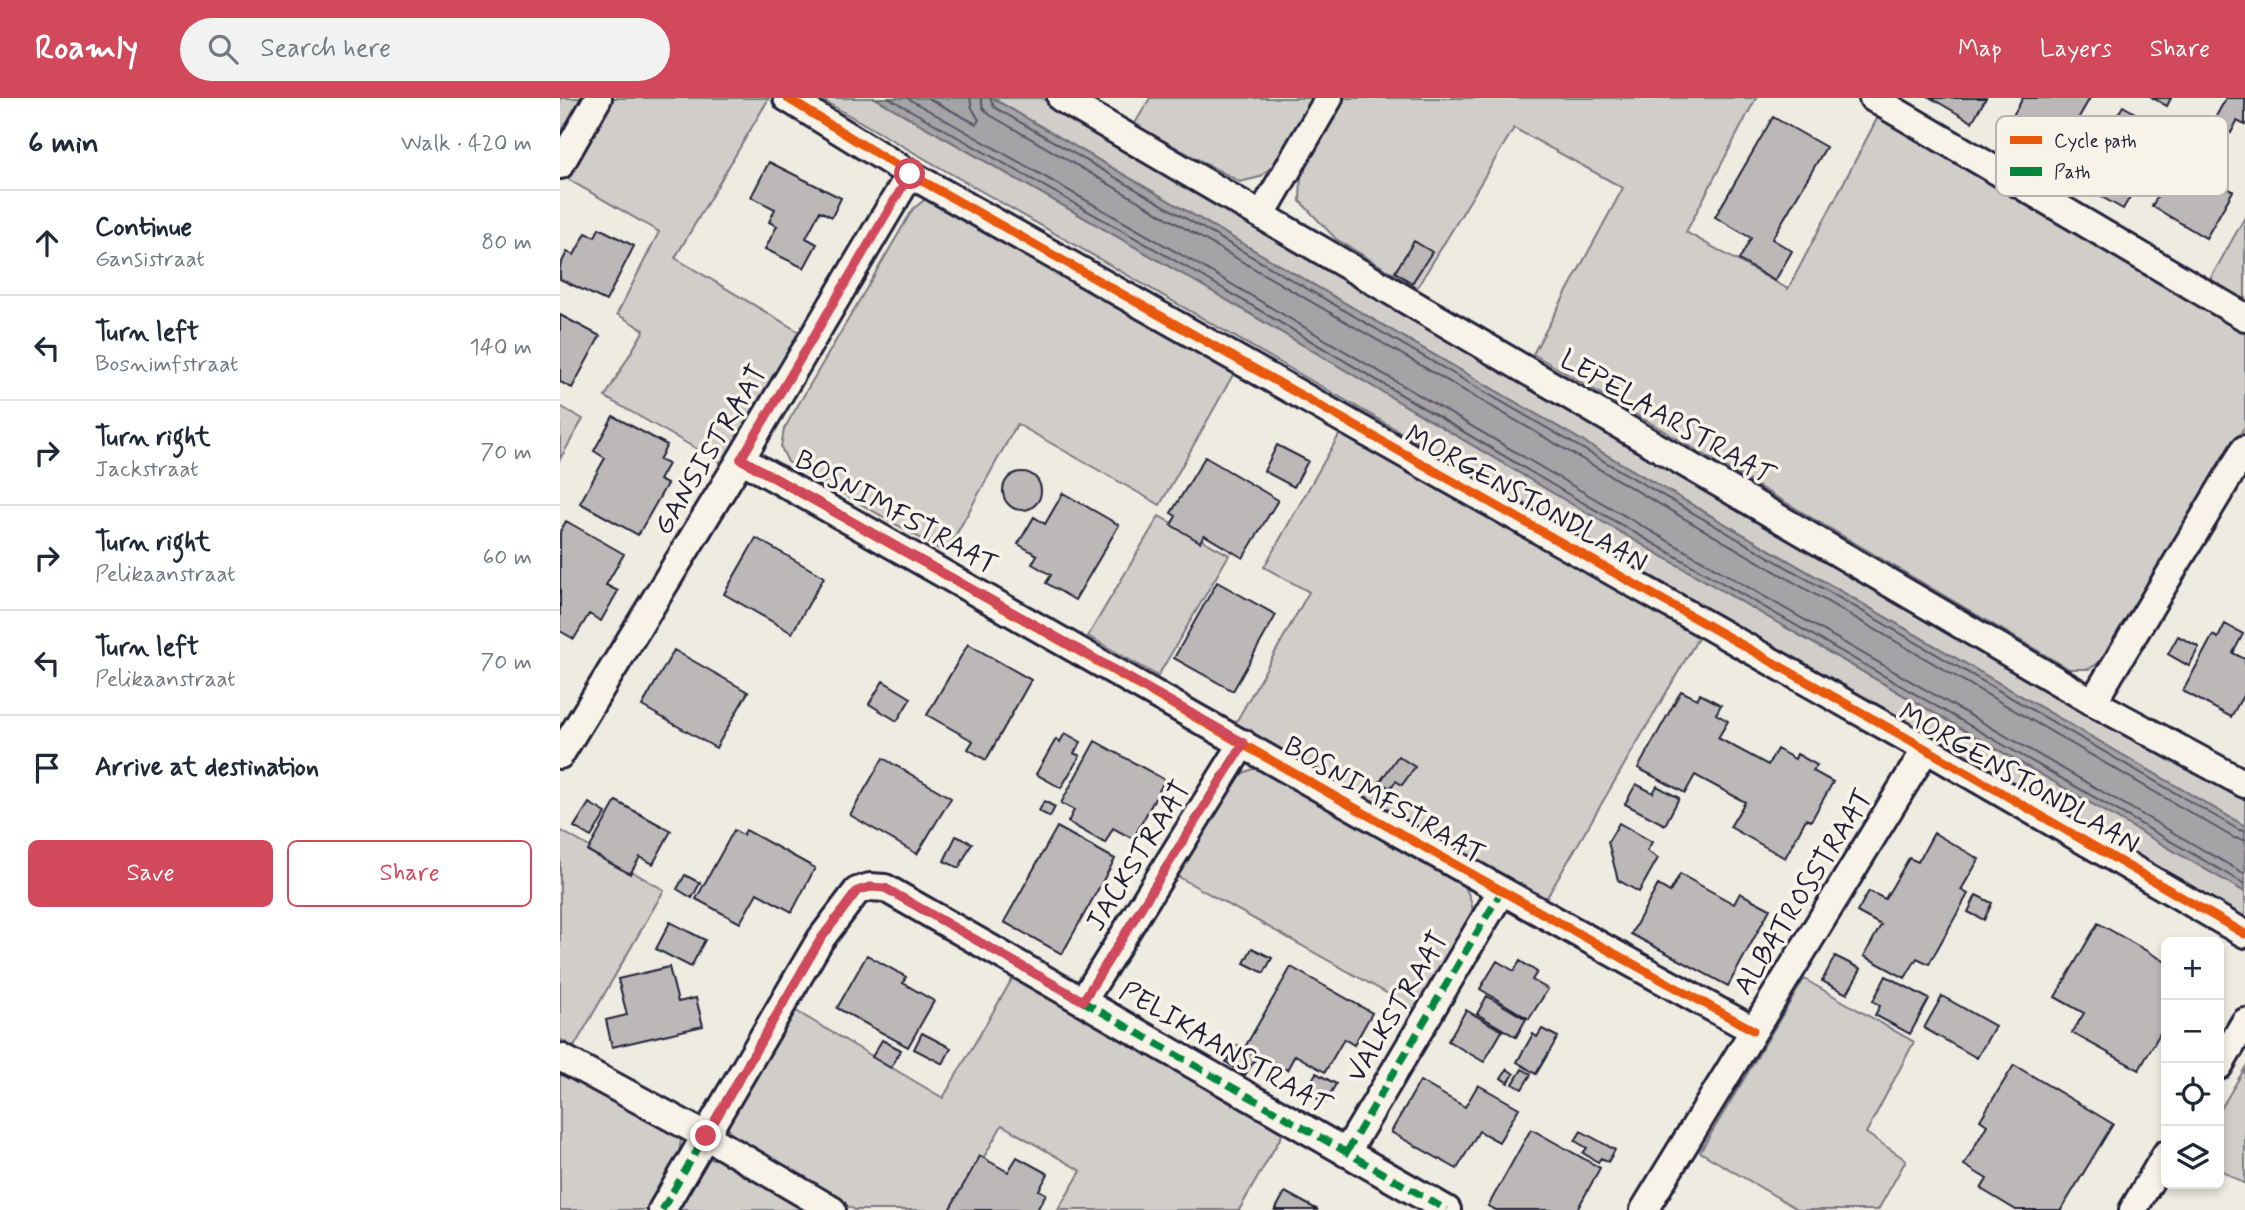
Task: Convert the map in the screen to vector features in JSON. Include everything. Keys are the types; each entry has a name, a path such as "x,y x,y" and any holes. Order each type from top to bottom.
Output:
{"street":[{"path":"560,165 598,98"},
{"name":"MORGENSTONDLAAN","path":"788,98 910,174 1926,748 2245,934"},
{"name":"LEPELAARSTRAAT","path":"1061,98 2093,702 2245,784"},
{"path":"1262,214 1329,98"},
{"path":"1873,98 1996,170"},
{"name":"GANSISTRAAT","path":"560,755 741,459 910,174"},
{"path":"2039,196 2245,317"},
{"path":"2093,702 2245,449"},
{"name":"BOSNIMFSTRAAT","path":"741,459 1244,743 1501,892 1753,1030"},
{"name":"JACKSTRAAT","path":"1083,1001 1244,743"},
{"name":"ALBATROSSTRAAT","path":"1644,1210 1926,748"},
{"name":"PELIKAANSTRAAT","path":"662,1210 820,940 857,891 870,887 885,888 1447,1210"},
{"name":"VALKSTRAAT","path":"1346,1153 1501,892"},
{"path":"2221,1063 2245,1022"},
{"path":"560,1057 706,1136 832,1210"},
{"path":"2133,1210 2161,1162"}],"shaded area":[{"path":"560,98 587,98 560,142"},
{"path":"609,98 769,98 675,258 806,336 727,466 605,397 644,330 617,314 659,232 566,178"},
{"path":"819,98 875,98 1198,283 1570,503 2245,892 2245,917"},
{"path":"992,98 1041,98 2245,798 2245,826"},
{"path":"1150,98 1315,98 1278,161 1260,177 1240,182 1134,125"},
{"path":"1344,98 1756,98 1686,232 1788,289 1879,115 1996,184 1996,196 2016,196 2245,332 2245,426 2107,657 2089,669 2069,669 1533,354 1623,188 1514,128 1417,288 1336,239 1300,201 1301,176"},
{"path":"928,197 1238,366 1160,505 1017,424 946,553 788,462 781,447 784,429 913,209"},
{"path":"2245,217 2245,301 2208,283"},
{"path":"560,406 583,419 560,459"},
{"path":"1343,428 1701,633 1546,899 1235,724 1309,592 1264,567"},
{"path":"1159,516 1229,555 1158,676 1088,636"},
{"path":"1253,769 1266,769 1452,875 1465,888 1473,913 1417,1010 1177,876 1238,775"},
{"path":"560,830 664,890 574,1047 560,1039"},
{"path":"1015,974 1286,1128 1239,1210 1058,1210 1081,1171 1002,1125 954,1210 855,1210 734,1141 728,1128 732,1112 796,1011 943,1098"},
{"path":"1804,979 1914,1042 1866,1133 1906,1160 1878,1210 1799,1210 1700,1152"},
{"path":"560,1065 674,1130 681,1140 677,1166 650,1210 560,1210"},
{"path":"2245,1068 2245,1184 2224,1172 2224,1104"},
{"path":"709,1159 720,1159 813,1210 673,1210 699,1166"}],"water":[{"path":"875,98 992,98 2245,826 2245,892 1570,503 1198,283"}],"building":[{"path":"1931,98 1986,98 1972,122"},
{"path":"2023,98 2090,98 2080,116 2013,116"},
{"path":"2153,98 2171,98 2167,106"},
{"path":"2226,98 2245,98 2245,125 2237,121 2231,133 2228,131 2228,116 2216,116"},
{"path":"2123,106 2140,116 2117,116"},
{"path":"1773,117 1826,147 1772,239 1792,251 1775,281 1739,260 1751,238 1715,217"},
{"path":"769,162 841,198 832,217 820,211 806,238 817,244 804,268 765,249 777,226 769,222 775,209 751,197"},
{"path":"2228,188 2233,191 2206,238 2152,206 2158,196 2228,196"},
{"path":"2100,196 2131,196 2123,209"},
{"path":"599,228 634,246 606,301 560,279 560,266 567,252 574,255 586,233 595,237"},
{"path":"1414,241 1432,252 1412,283 1395,272"},
{"path":"560,315 600,336 572,388 560,382"},
{"path":"613,416 667,445 659,460 668,464 659,480 667,484 638,535 580,503 605,458 594,451"},
{"path":"1277,445 1308,461 1294,487 1264,471"},
{"path":"1205,457 1278,500 1243,558 1204,535 1200,542 1171,525 1176,516 1171,513"},
{"path":"1022,472 1035,478 1041,491 1035,504 1022,510 1009,504 1003,491 1009,478"},
{"path":"1063,493 1119,525 1075,600 1046,583 1051,575 1032,564 1037,555 1018,544 1034,517 1045,524"},
{"path":"566,521 624,554 606,585 618,591 601,621 589,614 574,639 560,631 560,532"},
{"path":"756,538 824,577 792,633 724,594"},
{"path":"1217,582 1276,615 1233,691 1174,658"},
{"path":"2225,624 2243,634 2233,653 2245,659 2245,692 2231,717 2183,691 2213,635 2218,638"},
{"path":"2178,636 2199,647 2189,666 2168,654"},
{"path":"968,644 1031,680 986,760 968,749 973,741 927,715"},
{"path":"674,650 748,692 716,748 642,706"},
{"path":"883,681 911,698 897,721 869,704"},
{"path":"1681,691 1697,699 1700,694 1721,705 1716,714 1728,721 1718,738 1768,765 1777,749 1795,759 1797,754 1817,765 1813,771 1833,782 1811,821 1806,819 1785,858 1730,827 1745,802 1695,775 1685,793 1638,768"},
{"path":"1065,733 1081,742 1074,753 1080,756 1061,788 1036,774 1056,739 1060,742"},
{"path":"1095,741 1165,780 1133,839 1113,828 1105,843 1068,822 1074,810 1061,803"},
{"path":"1398,756 1415,767 1402,785 1396,781 1390,788 1380,782"},
{"path":"883,758 951,798 917,854 850,815"},
{"path":"1636,784 1653,793 1657,786 1679,798 1665,825 1625,804"},
{"path":"616,801 671,831 653,864 640,857 630,874 588,851"},
{"path":"1044,801 1055,807 1050,817 1039,811"},
{"path":"589,803 606,813 591,837 574,827"},
{"path":"1619,823 1652,842 1647,851 1658,858 1639,892 1618,880 1608,842"},
{"path":"1057,827 1115,859 1062,954 1004,922"},
{"path":"734,830 743,835 746,830 815,868 792,912 757,893 740,923 696,899"},
{"path":"1934,833 1979,859 1961,890 1968,894 1929,964 1917,958 1905,978 1864,956 1881,925 1857,912 1869,891 1885,899 1909,858 1918,862"},
{"path":"956,836 972,843 959,868 944,861"},
{"path":"1680,874 1734,904 1740,893 1770,909 1728,986 1631,934 1658,885 1670,892"},
{"path":"685,875 700,883 692,898 677,889"},
{"path":"1976,895 1992,903 1984,920 1968,912"},
{"path":"670,922 705,940 691,967 656,949"},
{"path":"2098,923 2161,959 2161,1032 2139,1070 2072,1033 2084,1013 2055,997"},
{"path":"1252,948 1272,958 1264,973 1244,963"},
{"path":"867,955 906,977 903,983 934,1001 908,1047 837,1008"},
{"path":"1835,956 1861,969 1847,994 1822,981"},
{"path":"1497,961 1514,971 1520,961 1537,972 1532,980 1548,989 1529,1019 1480,989"},
{"path":"669,967 678,1002 696,998 703,1026 612,1047 606,1020 627,1015 618,979"},
{"path":"1291,967 1372,1013 1354,1045 1344,1039 1325,1072 1295,1055 1287,1070 1245,1047"},
{"path":"1886,976 1929,999 1910,1034 1875,1015 1880,1006 1873,1001"},
{"path":"1487,996 1526,1019 1516,1037 1477,1014"},
{"path":"1942,996 1995,1026 1977,1058 1924,1028"},
{"path":"1466,1010 1502,1031 1484,1062 1448,1041"},
{"path":"1542,1029 1558,1037 1536,1074 1517,1062 1533,1034 1537,1037"},
{"path":"922,1033 951,1048 943,1064 914,1049"},
{"path":"882,1040 901,1050 891,1068 872,1057"},
{"path":"1238,1045 1257,1057 1245,1075 1226,1062"},
{"path":"2014,1065 2113,1124 2061,1210 2016,1210 1981,1189 1987,1179 1964,1165 1987,1125 1980,1120"},
{"path":"1507,1069 1514,1074 1508,1083 1501,1078"},
{"path":"1522,1069 1531,1074 1522,1089 1513,1084"},
{"path":"1316,1073 1336,1084 1325,1103 1305,1092"},
{"path":"1420,1081 1465,1107 1478,1085 1519,1108 1499,1142 1479,1131 1457,1169 1391,1132"},
{"path":"1531,1129 1600,1168 1577,1210 1496,1210 1488,1206"},
{"path":"1581,1131 1615,1150 1608,1162 1601,1158 1598,1162 1583,1153 1587,1148 1575,1141"},
{"path":"980,1156 1008,1172 1017,1157 1048,1174 1039,1190 1046,1194 1037,1210 949,1210"},
{"path":"1285,1192 1318,1210 1275,1210"}],"marked path":[{"path":"1083,1001 1243,743"},
{"path":"662,1210 820,940 857,891 870,887 885,888 1447,1210"},
{"path":"1346,1153 1501,892"}],"cycle path":[{"path":"787,98 910,174 1926,749 2245,934"},
{"path":"741,459 1372,818 1753,1030"}],"route":[{"path":"706,1136 820,940 857,891 870,887 885,888 1083,1001 1244,743 741,459 910,174"}]}
